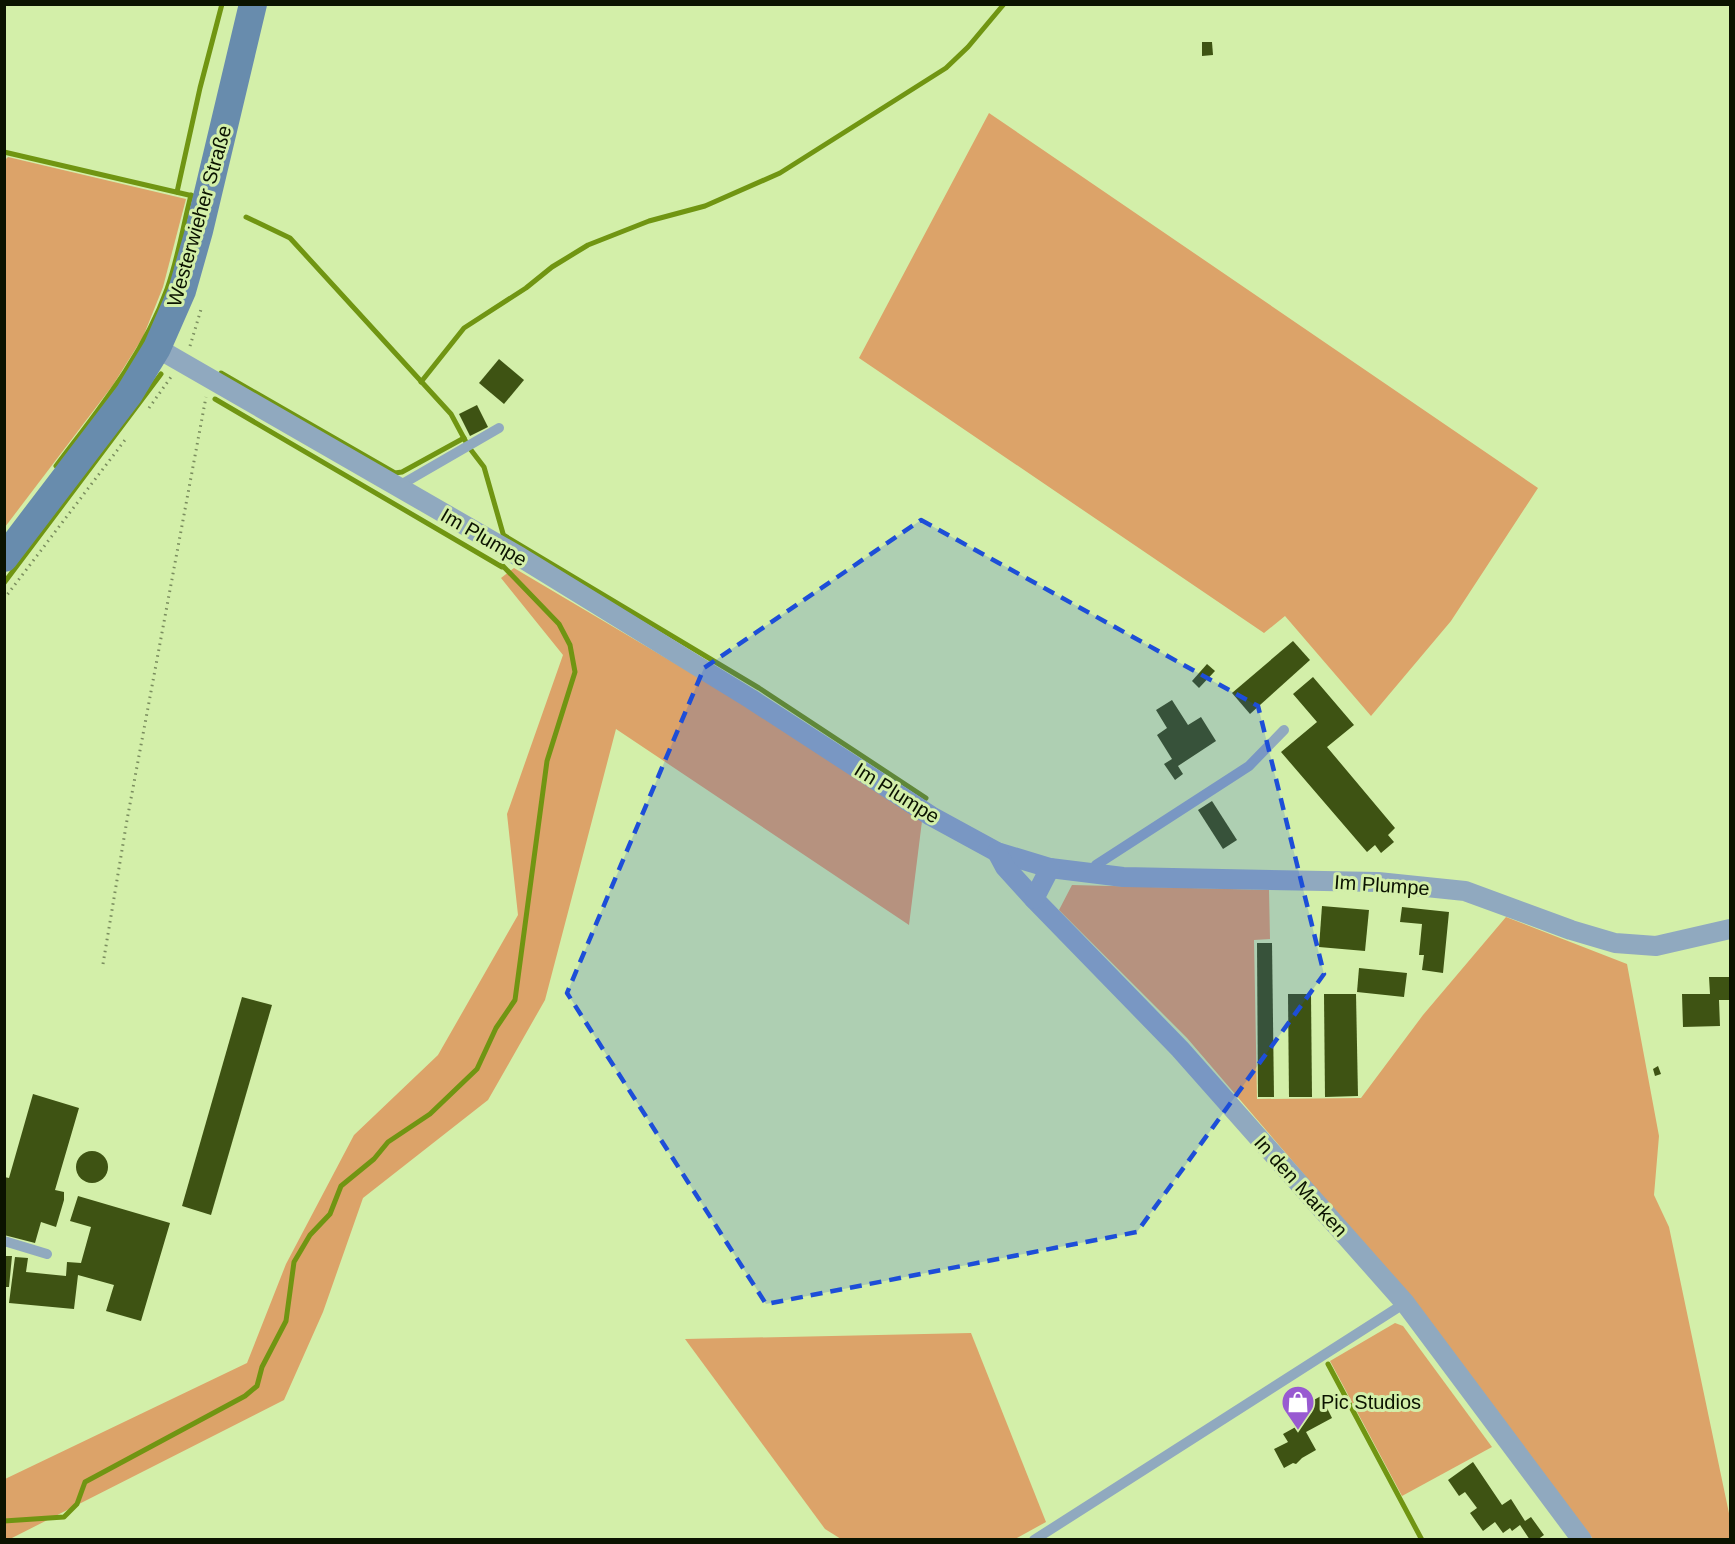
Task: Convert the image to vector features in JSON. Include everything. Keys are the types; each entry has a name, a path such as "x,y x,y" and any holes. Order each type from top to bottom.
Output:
{"main road":[{"name":"Westerwieher Straße","path":"4,558 129,394 157,348 182,291 199,231 253,4"}],"street":[{"name":"Im Plumpe","path":"157,348 520,557 751,699 931,816 997,852 1050,868 1123,877 1378,882 1465,891 1571,930 1615,943 1656,946 1731,929"},
{"name":"In den Marken","path":"997,852 1005,867 1180,1049 1405,1303 1582,1539"},
{"path":"1034,899 1050,868"}],"lane":[{"path":"397,487 499,428"},
{"path":"1091,873 1096,865 1249,766 1284,729"},
{"path":"4,1241 47,1254"},
{"path":"1034,1539 1405,1303"}],"path":[{"path":"103,964 127,820 207,396 207,378"}],"highlighted area":[{"path":"921,520 1258,706 1324,974 1137,1232 766,1304 567,993 704,668"}],"shaded area":[{"path":"989,113 1538,488 1451,621 1371,716 1285,616 1264,633 859,358"},
{"path":"8,157 186,199 163,287 143,337 113,385 5,527 4,161"},
{"path":"514,568 747,706 922,821 909,925 616,729 545,1000 488,1100 363,1198 323,1312 284,1400 5,1540 5,1479 247,1363 286,1264 354,1135 438,1055 518,915 507,814 563,655 501,578"},
{"path":"1072,885 1269,890 1270,939 1254,940 1257,1099 1361,1098 1423,1015 1506,917 1627,964 1659,1136 1654,1195 1669,1227 1730,1518 1730,1539 1593,1539 1410,1298 1187,1038 1059,910"},
{"path":"1395,1323 1403,1326 1492,1447 1402,1496 1330,1361"},
{"path":"971,1333 1046,1522 1015,1539 841,1539 825,1529 685,1339"}],"building":[{"path":"1202,42 1212,42 1213,55 1202,56"},
{"path":"499,359 524,380 504,404 479,383"},
{"path":"477,405 488,427 470,436 459,414"},
{"path":"1293,641 1310,660 1250,714 1232,693"},
{"path":"1207,664 1215,671 1199,688 1192,681"},
{"path":"1313,677 1354,725 1327,747 1395,828 1388,835 1394,842 1381,853 1375,845 1367,852 1281,752 1317,722 1293,694"},
{"path":"1172,700 1188,725 1201,717 1216,741 1178,766 1183,774 1175,780 1164,764 1172,759 1157,735 1167,728 1156,710"},
{"path":"1212,801 1237,840 1223,849 1198,810"},
{"path":"1322,906 1369,910 1365,951 1319,947"},
{"path":"1402,907 1449,912 1443,973 1422,970 1424,955 1419,955 1422,924 1400,922"},
{"path":"1257,943 1272,943 1274,1097 1258,1097"},
{"path":"1359,968 1407,973 1404,997 1357,992"},
{"path":"1709,977 1730,977 1730,1000 1719,1000 1720,1026 1683,1027 1682,994 1710,994"},
{"path":"1288,994 1311,994 1312,1097 1289,1097"},
{"path":"1324,994 1356,994 1358,1096 1325,1097"},
{"path":"242,997 272,1005 211,1215 182,1206"},
{"path":"1658,1066 1661,1074 1655,1076 1653,1069"},
{"path":"33,1094 79,1108 55,1190 64,1192 56,1227 41,1222 35,1243 4,1235 4,1177 9,1178"},
{"path":"92,1151 103,1156 108,1167 103,1178 92,1183 81,1178 76,1167 81,1156"},
{"path":"78,1196 170,1223 141,1321 106,1311 114,1285 78,1275 74,1309 9,1303 15,1257 28,1258 26,1272 66,1276 67,1262 81,1263 91,1227 70,1221"},
{"path":"4,1256 12,1256 9,1287 4,1287"},
{"path":"1321,1396 1332,1418 1306,1432 1316,1450 1296,1464 1293,1463 1284,1468 1274,1449 1288,1442 1283,1434 1301,1424 1294,1411"},
{"path":"1473,1462 1502,1505 1511,1499 1525,1521 1531,1517 1544,1535 1537,1540 1530,1540 1520,1525 1512,1531 1510,1528 1503,1533 1495,1522 1483,1531 1470,1513 1477,1508 1465,1492 1459,1496 1448,1480"}],"waterway":[{"path":"177,192 200,88 222,4"},
{"path":"421,382 464,328 526,288 552,267 588,245 649,221 705,206 780,173 946,68 968,47 1004,4"},
{"path":"4,152 193,196"},
{"path":"56,466 118,382 157,314 171,278 191,195"},
{"path":"246,217 290,238 451,414 466,442"},
{"path":"221,373 395,473 402,472 464,438"},
{"path":"4,583 161,374"},
{"path":"215,399 502,567"},
{"path":"471,450 484,467 504,537"},
{"path":"505,536 759,688 926,798"},
{"path":"4,1521 64,1517 77,1504 85,1482 245,1396 257,1386 262,1367 286,1321 294,1262 310,1235 330,1214 341,1186 374,1159 388,1142 430,1114 477,1069 496,1028 515,1000 547,761 575,672 570,645 559,624 502,565"},
{"path":"1328,1364 1422,1540"}],"place":[{"name":"Pic Studios","path":"1298,1431"}]}
